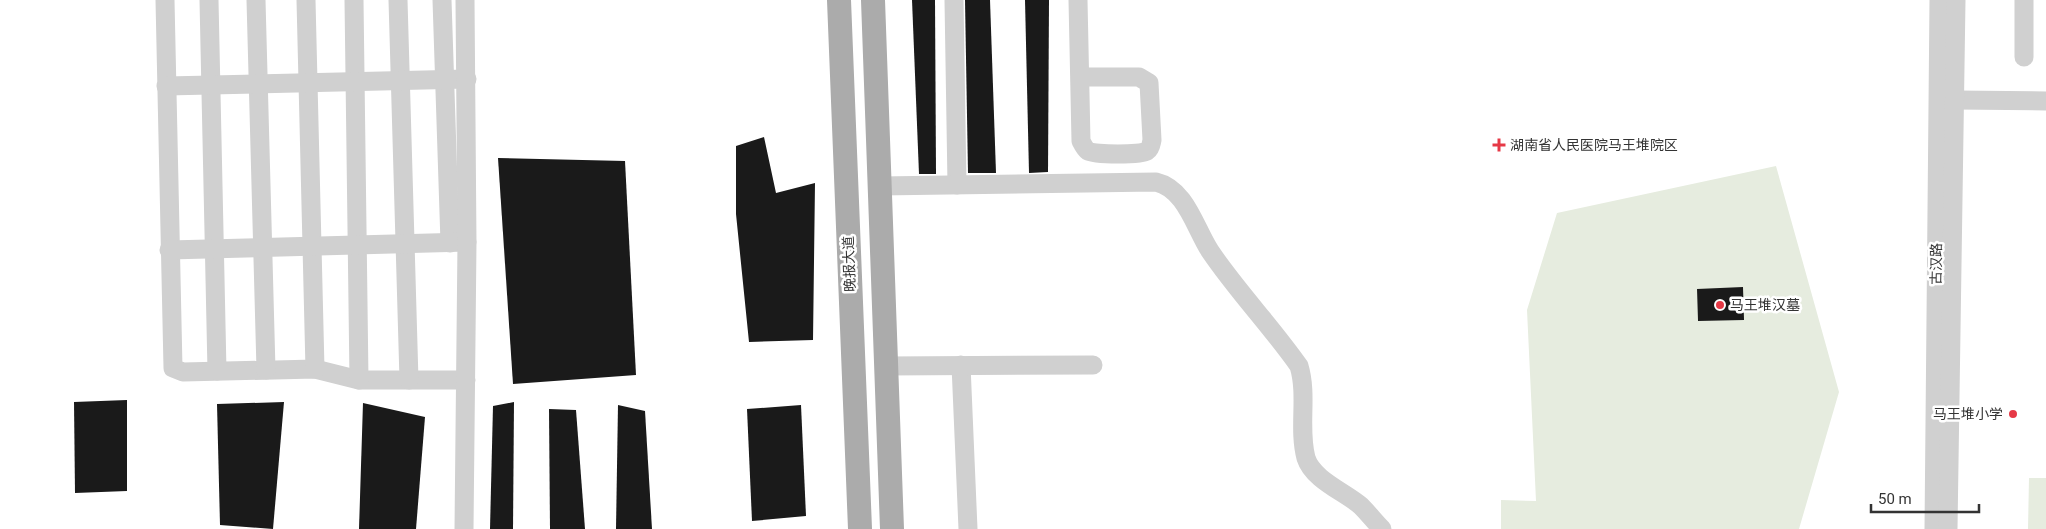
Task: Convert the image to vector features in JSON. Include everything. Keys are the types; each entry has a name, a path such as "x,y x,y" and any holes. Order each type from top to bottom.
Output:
{"main road":[{"name":"晚报大道","path":"838,0 860,529"},
{"path":"874,0 892,529"}],"street":[{"path":"164,0 173,368 179,372 315,369 359,380 466,380"},
{"path":"210,0 217,371"},
{"path":"256,0 266,370"},
{"path":"306,0 314,246 315,369"},
{"path":"354,0 359,380"},
{"path":"398,0 402,80 409,380"},
{"path":"442,0 466,380 464,529"},
{"path":"458,242 467,79 465,0"},
{"path":"954,0 957,185"},
{"path":"1078,0 1081,141 1083,146 1094,152 1146,152 1150,148 1152,140 1148,83 1139,77 1080,77"},
{"name":"古汉路","path":"1934,529 1939,0"},
{"path":"1948,529 1956,0"},
{"path":"2024,0 2024,57"},
{"path":"166,86 467,79"},
{"path":"1955,100 2046,101"},
{"path":"880,186 1156,182 1167,184 1174,190 1210,251 1299,366 1303,379 1304,444 1307,460 1316,473 1361,506 1382,529"},
{"path":"169,250 458,242"},
{"path":"961,365 968,529"},
{"path":"886,366 1094,365"}],"shaded area":[{"name":"马王堆汉墓","path":"1776,166 1839,392 1799,529 1501,529 1501,500 1536,501 1527,310 1557,213"},
{"path":"2029,478 2046,478 2046,529 2028,529"}],"building":[{"path":"912,0 935,0 936,174 919,174"},
{"path":"965,0 990,0 996,173 968,173"},
{"path":"1025,0 1049,0 1048,172 1029,173"},
{"path":"764,137 776,193 815,183 813,340 749,342 736,214 736,146"},
{"path":"498,158 625,161 636,375 513,384"},
{"path":"1743,287 1744,320 1698,321 1697,289"},
{"path":"127,400 127,491 75,493 74,402"},
{"path":"284,402 273,529 220,525 217,404"},
{"path":"514,402 513,529 490,529 493,406"},
{"path":"363,403 425,417 416,529 359,529"},
{"path":"618,405 645,411 652,529 616,529"},
{"path":"801,405 806,516 752,521 747,409"},
{"path":"549,409 576,410 585,529 550,529"}],"place":[{"name":"湖南省人民医院马王堆院区","path":"1499,145"},
{"name":"马王堆汉墓","path":"1720,305"},
{"name":"马王堆小学","path":"2013,414"}]}
